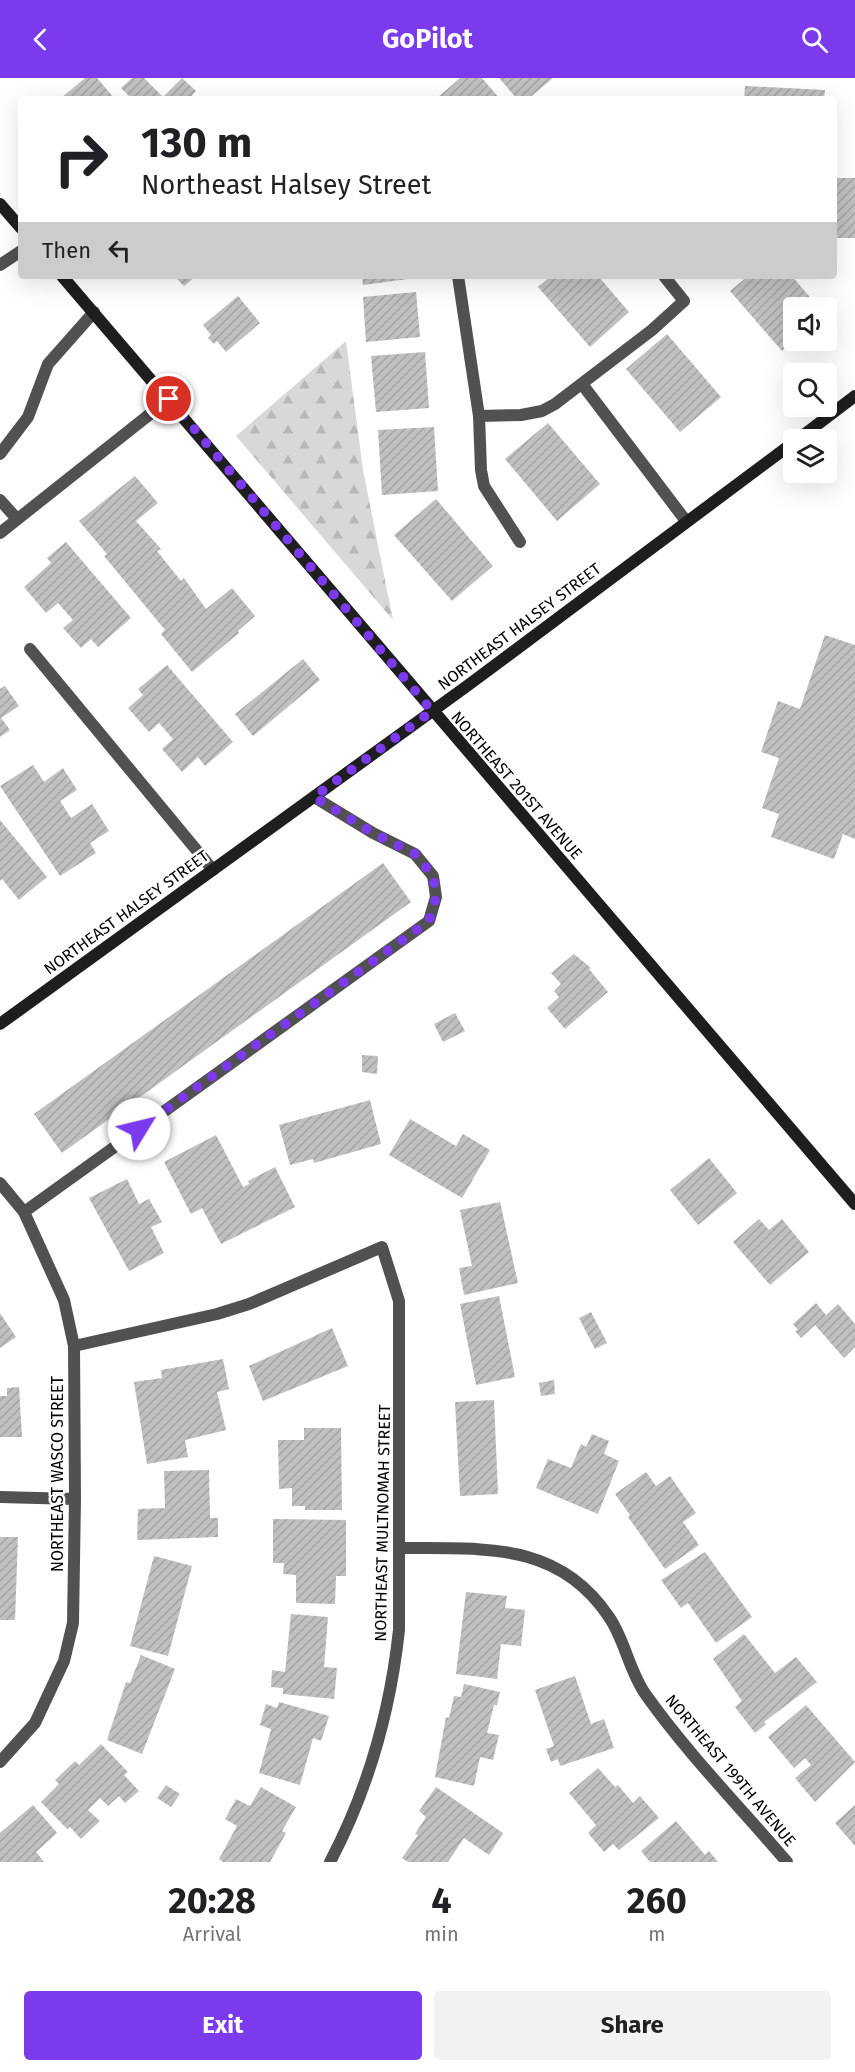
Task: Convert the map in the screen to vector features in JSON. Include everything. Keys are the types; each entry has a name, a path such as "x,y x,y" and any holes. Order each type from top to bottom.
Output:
{"street":[{"path":"0,204 18,225"},
{"path":"0,265 18,253"},
{"name":"NORTHEAST 201ST AVENUE","path":"65,279 855,1204"},
{"path":"458,279 480,416 481,470 484,486 520,542"},
{"path":"480,416 521,415 542,411 582,384 652,330 684,301 666,279"},
{"path":"0,454 28,417 48,364 94,312"},
{"path":"582,384 686,521"},
{"name":"NORTHEAST HALSEY STREET","path":"811,429 855,396"},
{"path":"0,533 169,399"},
{"name":"NORTHEAST HALSEY STREET","path":"0,1024 432,711 783,450"},
{"path":"0,500 17,519"},
{"path":"30,650 213,870"},
{"path":"24,1212 429,921 436,897 433,876 415,854 373,833 314,797"},
{"name":"NORTHEAST WASCO STREET","path":"0,1183 24,1212 49,1262 64,1300 74,1346 75,1499 73,1623 64,1661 34,1723 0,1762"},
{"name":"NORTHEAST MULTNOMAH STREET","path":"74,1346 227,1311 382,1247 399,1301 399,1630 394,1677 383,1729 366,1785 330,1862"},
{"path":"0,1497 75,1499"},
{"name":"NORTHEAST 199TH AVENUE","path":"400,1548 492,1549 519,1552 548,1563 576,1579 610,1618 632,1668 650,1701 788,1862"}],"green space":[{"path":"346,341 363,470 393,620 236,436"}],"building":[{"path":"85,78 97,78 112,96 64,96"},
{"path":"132,78 144,78 162,96 129,96 121,88"},
{"path":"182,78 196,91 192,96 164,96"},
{"path":"460,78 482,78 497,96 439,96"},
{"path":"499,78 553,78 532,96 514,96"},
{"path":"745,86 825,90 824,96 744,96"},
{"path":"837,178 855,178 855,238 837,238"},
{"path":"177,279 192,279 184,286"},
{"path":"362,279 408,279 363,285"},
{"path":"547,279 601,279 629,312 590,347 538,287"},
{"path":"744,279 795,279 810,297 783,297 782,351 730,291"},
{"path":"416,292 420,337 366,342 363,297"},
{"path":"238,296 260,323 226,352 217,341 214,344 208,338 211,335 203,325"},
{"path":"667,334 721,397 680,432 626,369"},
{"path":"425,352 429,408 376,412 371,356"},
{"path":"548,423 600,484 557,521 505,459"},
{"path":"434,427 438,491 382,495 378,430"},
{"path":"135,476 158,503 136,521 161,549 157,551 181,581 184,578 206,609 232,588 255,616 238,631 239,633 192,672 161,634 165,630 104,556 107,554 79,521"},
{"path":"436,499 493,566 452,601 394,535"},
{"path":"66,542 131,618 98,647 91,639 81,648 63,628 73,620 58,603 46,613 24,587 51,563 47,558"},
{"path":"825,635 855,645 855,839 843,834 834,859 771,837 779,814 762,808 779,758 761,752 778,701 800,709"},
{"path":"303,659 320,680 253,736 235,714"},
{"path":"167,665 233,742 205,766 198,757 182,772 162,749 173,739 159,723 149,732 128,708 143,695 138,689"},
{"path":"5,686 19,706 1,718 10,730 0,737 0,689"},
{"path":"33,765 44,782 63,768 77,790 60,801 71,818 92,804 109,831 90,843 96,853 60,876 0,786"},
{"path":"0,820 47,877 19,900 2,879 0,881"},
{"path":"383,863 411,902 62,1153 34,1114"},
{"path":"574,954 591,968 589,969 608,992 565,1029 547,1008 559,997 554,991 561,984 551,973"},
{"path":"455,1013 465,1031 443,1042 434,1024"},
{"path":"362,1055 378,1056 377,1074 362,1072"},
{"path":"370,1100 381,1144 314,1163 313,1159 290,1165 279,1125"},
{"path":"410,1119 456,1146 463,1134 490,1150 462,1198 389,1155"},
{"path":"216,1135 243,1187 249,1184 248,1181 275,1167 295,1207 221,1244 202,1208 191,1214 164,1162"},
{"path":"709,1158 737,1193 698,1225 670,1190"},
{"path":"127,1179 139,1204 149,1199 162,1222 151,1227 164,1253 129,1271 89,1198"},
{"path":"500,1202 518,1283 464,1295 459,1268 472,1266 460,1210"},
{"path":"759,1219 769,1230 782,1219 809,1252 770,1285 733,1242"},
{"path":"499,1296 515,1377 476,1385 460,1304"},
{"path":"816,1303 826,1315 838,1304 855,1324 855,1347 844,1358 815,1325 801,1338 795,1331 798,1330 793,1324"},
{"path":"591,1312 607,1343 595,1349 579,1318"},
{"path":"0,1313 16,1337 0,1348"},
{"path":"332,1328 348,1366 263,1401 249,1366"},
{"path":"223,1359 229,1389 217,1392 226,1430 185,1440 188,1457 147,1464 134,1382 162,1378 161,1370"},
{"path":"554,1380 555,1394 541,1396 539,1383"},
{"path":"19,1387 22,1437 0,1437 0,1396 7,1396 7,1388"},
{"path":"494,1400 498,1494 460,1496 455,1402"},
{"path":"304,1428 341,1428 342,1510 305,1510 305,1506 292,1506 292,1488 279,1489 278,1440 304,1440"},
{"path":"592,1434 609,1441 604,1454 619,1461 598,1514 536,1488 548,1459 571,1468 581,1444 586,1447"},
{"path":"209,1470 210,1518 218,1518 218,1537 137,1540 138,1509 165,1508 164,1471"},
{"path":"646,1472 656,1486 670,1476 696,1513 683,1522 699,1545 665,1569 628,1517 630,1515 615,1494"},
{"path":"273,1519 346,1520 346,1576 336,1576 335,1604 296,1603 296,1575 283,1574 284,1563 273,1563"},
{"path":"0,1537 18,1537 15,1620 0,1620"},
{"path":"705,1552 752,1617 716,1643 688,1603 681,1608 661,1580"},
{"path":"154,1556 192,1566 168,1656 130,1646"},
{"path":"466,1592 507,1596 505,1608 525,1610 521,1646 501,1644 497,1679 456,1674"},
{"path":"291,1614 328,1617 324,1667 337,1668 334,1699 283,1694 283,1688 271,1687 272,1670 285,1672"},
{"path":"744,1634 775,1673 796,1657 817,1682 764,1722 766,1724 755,1733 735,1707 742,1701 713,1659"},
{"path":"141,1655 175,1669 142,1754 107,1740 126,1682 130,1683"},
{"path":"575,1676 591,1724 604,1719 614,1748 560,1766 558,1759 551,1762 546,1749 554,1746 535,1690"},
{"path":"464,1684 500,1692 487,1733 499,1735 493,1760 480,1757 474,1786 435,1777 446,1717 449,1718 454,1696 461,1697"},
{"path":"279,1702 329,1716 321,1741 313,1738 300,1785 259,1773 271,1729 260,1725 266,1704 277,1708"},
{"path":"806,1705 855,1762 815,1802 795,1778 811,1765 805,1758 794,1768 768,1737"},
{"path":"101,1744 128,1772 124,1775 139,1791 125,1803 119,1796 108,1806 100,1798 88,1810 100,1821 81,1839 70,1827 67,1829 41,1802 59,1784 55,1780 75,1761 79,1765"},
{"path":"598,1768 615,1787 618,1785 633,1803 640,1796 659,1818 619,1850 613,1844 604,1852 588,1833 596,1825 569,1793"},
{"path":"166,1785 180,1794 171,1807 157,1798"},
{"path":"261,1787 296,1807 282,1831 286,1833 270,1862 223,1862 219,1859 237,1826 225,1819 236,1799 250,1806"},
{"path":"436,1787 503,1833 489,1855 464,1838 448,1862 408,1862 402,1858 418,1835 415,1834 426,1817 419,1811"},
{"path":"33,1805 57,1833 36,1852 44,1862 0,1862 0,1833"},
{"path":"855,1805 855,1846 835,1823"},
{"path":"676,1821 705,1855 709,1851 718,1862 650,1862 641,1851"}],"route":[{"path":"139,1129 429,921 436,897 433,876 415,854 373,833 314,797 432,711 169,399"}]}
